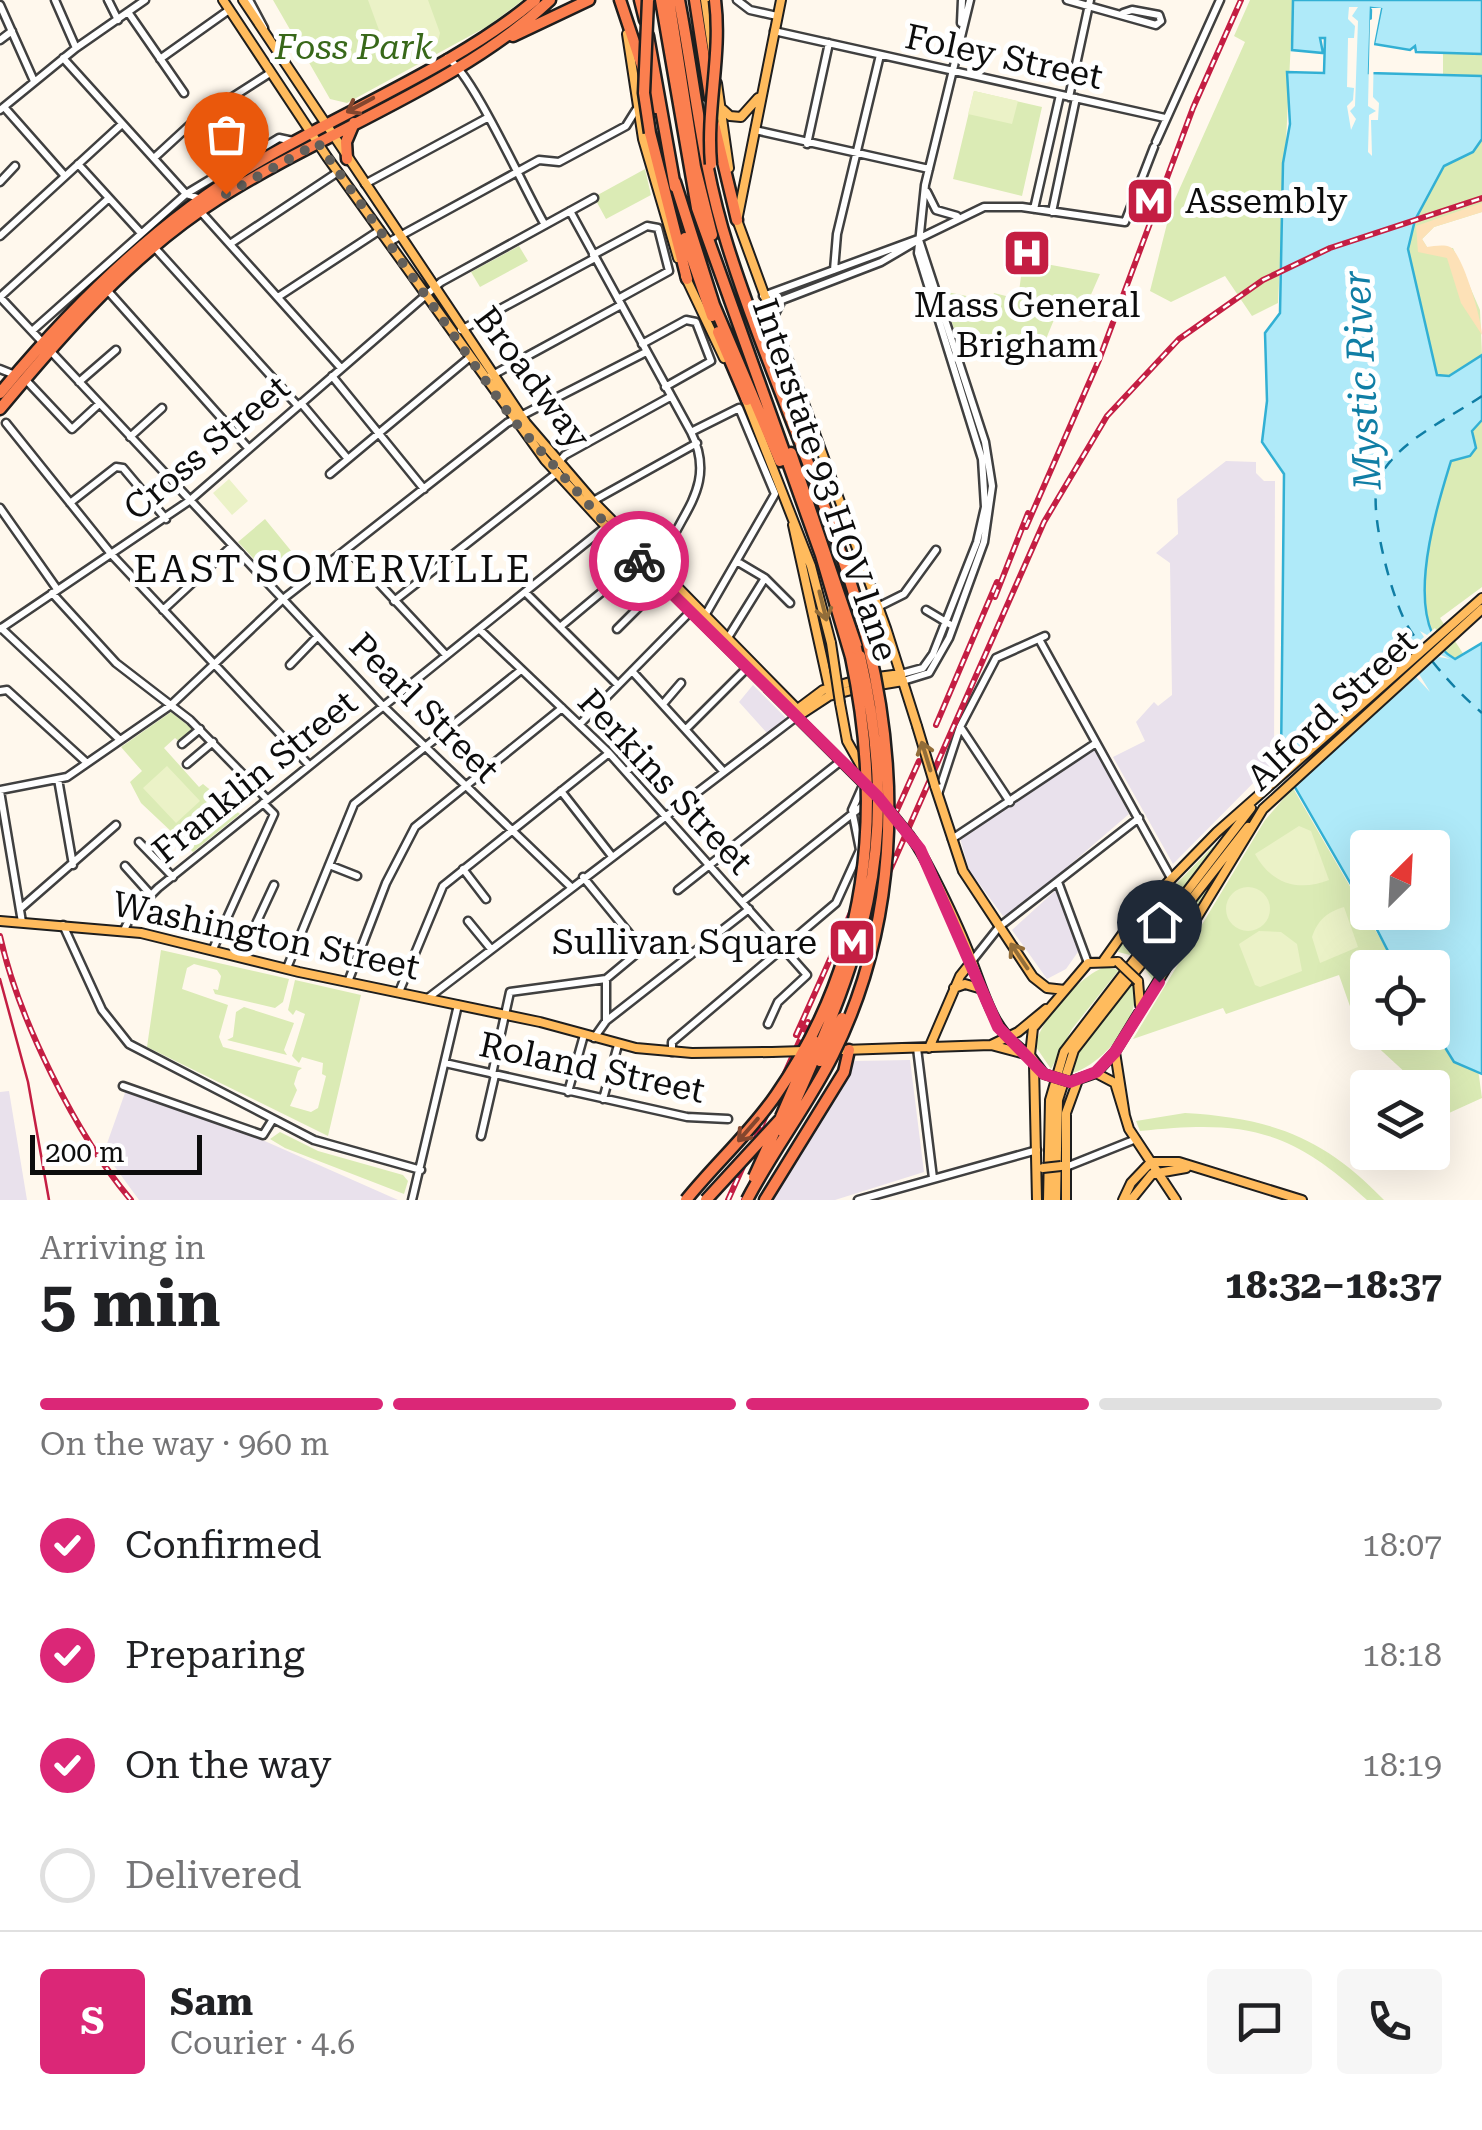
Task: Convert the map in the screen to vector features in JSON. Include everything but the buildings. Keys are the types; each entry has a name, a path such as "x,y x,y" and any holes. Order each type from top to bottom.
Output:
{"highway":[{"path":"46,346 94,289 200,205 295,141 499,28 535,0"},
{"path":"0,393 8,374 46,346 200,205 332,136 494,43 550,0"},
{"path":"545,22 573,0"},
{"path":"494,43 589,0"},
{"path":"620,0 668,142"},
{"path":"644,0 674,182 696,276 743,404"},
{"path":"644,0 647,136 686,279"},
{"path":"661,0 700,166 716,204 740,285 844,562 868,644 885,728 891,791 878,919 864,980 841,1038 747,1200"},
{"name":"Interstate 93 HOV lane","path":"670,0 722,266 826,546 855,656 878,780 868,909 844,992 747,1200"},
{"path":"679,0 715,268 855,656 866,739 869,823 860,907 836,988 747,1200"},
{"path":"695,0 716,138 737,220"},
{"path":"700,166 718,40 715,0"},
{"path":"347,160 346,142 354,123"},
{"path":"674,182 714,305 828,575"},
{"path":"0,409 8,374"},
{"path":"706,1200 774,1127 809,1079 847,1008 878,919"},
{"path":"686,1200 775,1097 836,988"},
{"path":"765,1200 844,1072 846,1050"}],"main road":[{"name":"Broadway","path":"246,0 264,35 398,236 468,358 488,377"},
{"path":"620,0 637,107 647,136"},
{"path":"705,0 737,220 886,628 963,871 1039,983 1064,990"},
{"path":"737,220 781,0"},
{"name":"Broadway","path":"226,3 338,172 461,330 518,420 662,584 706,614 751,665"},
{"path":"720,107 730,116 746,115 762,90"},
{"path":"686,279 789,504 815,578 851,750 910,836 1006,1038 1044,1074 1074,1081 1067,1104 1066,1200"},
{"name":"Broadway","path":"557,468 594,501 609,524"},
{"path":"789,504 831,691"},
{"name":"Broadway","path":"643,558 661,569 701,623 751,665 886,806"},
{"name":"Alford Street","path":"1104,960 1130,922 1171,878 1280,774 1482,598"},
{"name":"Alford Street","path":"1074,1081 1096,1072 1115,1052 1264,808 1286,783 1482,609"},
{"path":"819,647 839,668 865,666 884,651 886,628"},
{"path":"798,713 831,691 902,677"},
{"path":"1048,1200 1050,1100 1064,1052 1266,788"},
{"path":"1056,1200 1058,1100 1074,1050 1264,808"},
{"name":"Washington Street","path":"0,921 124,930 518,1017 618,1045 672,1052 991,1045"},
{"path":"1038,1200 1040,1171 1032,1029 1088,963 1104,960 1118,962 1138,981 1138,1014"},
{"path":"929,1048 954,988 972,961"},
{"path":"954,988 965,984 982,989"},
{"path":"991,1045 1046,1010"},
{"path":"991,1045 1032,1059"},
{"path":"1115,1052 1125,1120"},
{"path":"1096,1072 1115,1083 1125,1120 1176,1200"},
{"path":"1127,1200 1131,1184 1150,1162 1170,1160 1302,1200"},
{"path":"1040,1171 1064,1167"},
{"path":"1127,1200 1158,1172 1200,1169"}],"street":[{"path":"55,0 76,48"},
{"path":"108,0 118,20"},
{"path":"64,176 2,109 76,48 145,0"},
{"path":"961,24 962,0"},
{"path":"902,677 927,664 950,625 987,515 982,459 922,270 918,239 929,170 961,24 970,0"},
{"path":"1067,0 1090,2 1156,25 1162,20 1159,15 1132,10 1123,13"},
{"path":"772,324 774,309 782,300 890,258 958,216 996,206 1125,222 1164,118 1220,0"},
{"path":"1052,212 1090,2"},
{"path":"160,58 226,3"},
{"path":"736,4 777,16"},
{"path":"0,5 34,82"},
{"path":"128,12 184,93"},
{"path":"0,40 12,31"},
{"name":"Foley Street","path":"774,31 1164,118"},
{"path":"807,144 829,44"},
{"path":"834,270 837,234 880,54"},
{"path":"64,58 200,205 342,368"},
{"path":"446,58 458,64 544,225"},
{"path":"154,158 192,124 270,73"},
{"path":"1034,209 1060,95"},
{"path":"389,242 539,160 555,164 620,129 634,118 637,107"},
{"path":"364,185 487,118"},
{"path":"0,236 122,124"},
{"path":"620,129 631,128 647,136"},
{"path":"755,130 929,170"},
{"path":"32,331 186,194 280,138 295,141"},
{"path":"78,164 140,232"},
{"path":"0,182 15,166"},
{"path":"230,244 338,172"},
{"path":"926,185 932,206 958,216"},
{"path":"0,297 109,198"},
{"name":"Cross Street","path":"0,628 166,519 429,292 594,198"},
{"path":"570,212 690,432 702,475 661,569 662,584 617,630"},
{"path":"461,330 651,225 658,228 669,271 488,377"},
{"path":"278,297 380,230"},
{"path":"762,296 918,239"},
{"path":"155,248 348,459"},
{"path":"108,290 249,448"},
{"name":"Pearl Street","path":"0,297 382,705 571,887"},
{"path":"642,344 690,319 704,338 711,361 666,388"},
{"path":"80,382 116,350"},
{"path":"22,922 0,791 58,780 120,740 171,705 283,599 424,488 518,420 646,352"},
{"path":"330,474 468,358"},
{"path":"8,374 72,429 100,404"},
{"path":"332,376 424,488"},
{"path":"394,601 557,468 670,397"},
{"path":"690,432 743,404 776,494 701,623"},
{"path":"130,437 162,408"},
{"path":"6,423 112,555 308,764"},
{"path":"594,501 696,444"},
{"path":"70,503 119,468 166,519"},
{"path":"0,508 54,591 116,663 213,742 274,814 213,949"},
{"name":"Franklin Street","path":"124,930 151,894 609,524"},
{"path":"163,610 232,546"},
{"path":"347,550 446,655"},
{"path":"878,607 904,594 936,550"},
{"path":"560,626 643,558"},
{"path":"738,562 765,578 790,603"},
{"path":"729,636 765,578"},
{"path":"526,593 618,684"},
{"path":"580,724 694,609"},
{"path":"926,610 950,625"},
{"path":"0,628 120,740"},
{"name":"Perkins Street","path":"480,630 609,753 808,974 778,1002 768,1024"},
{"path":"290,664 318,637"},
{"path":"936,790 960,727 996,658 1043,639 1171,878"},
{"path":"687,728 751,665"},
{"path":"287,968 354,804 521,670"},
{"path":"632,671 724,772"},
{"path":"663,704 681,683"},
{"path":"0,691 7,690 86,763"},
{"path":"348,982 400,852 415,828 562,708"},
{"path":"428,998 798,713"},
{"path":"960,727 1010,802"},
{"path":"182,744 200,730"},
{"path":"186,764 213,742"},
{"path":"952,840 1096,742"},
{"path":"626,772 649,750"},
{"path":"399,992 442,886 609,753"},
{"path":"678,890 841,761"},
{"path":"58,780 73,865"},
{"path":"672,1052 672,1042 786,950 838,899 860,850 852,815 864,783"},
{"path":"561,792 611,855"},
{"path":"742,902 878,797"},
{"path":"972,961 999,927 1139,818"},
{"path":"22,908 116,825"},
{"path":"140,842 173,877"},
{"path":"329,865 357,876"},
{"path":"125,866 151,894"},
{"path":"463,870 486,899"},
{"path":"482,1136 510,992 606,979 642,949 583,877"},
{"path":"1058,882 1088,963"},
{"path":"241,956 274,885"},
{"path":"594,1038 606,1021 749,909"},
{"path":"468,920 491,949"},
{"path":"63,925 102,1010 124,1039 323,1144 421,1170"},
{"path":"606,979 606,1021"},
{"path":"412,1200 458,1004"},
{"path":"568,1092 584,1035"},
{"path":"603,1099 618,1045"},
{"path":"917,1048 933,1178"},
{"name":"Roland Street","path":"445,1063 692,1118 728,1120"},
{"path":"123,1086 263,1136 273,1120"},
{"path":"1064,1167 1136,1140"},
{"path":"858,1200 1038,1149"},
{"path":"1270,1200 1279,1193"}],"shaded area":[{"path":"1226,461 1256,462 1256,473 1264,481 1275,481 1274,762 1173,864 1113,757 1145,741 1136,722 1154,702 1158,706 1172,695 1170,563 1156,553 1178,534 1177,499"},
{"path":"753,685 786,718 767,733 739,702"},
{"path":"1094,747 1129,814 1014,913 1003,916 969,870 960,838"},
{"path":"1057,889 1080,949 1066,969 1047,979 1012,930"},
{"path":"910,1060 924,1172 835,1200 769,1200 853,1061"},
{"path":"126,1090 190,1108 398,1200 139,1200 104,1152"},
{"path":"9,1091 27,1200 0,1200 0,1092"}],"green space":[{"name":"Foss Park","path":"273,0 523,0 488,26 347,103 330,99"},
{"path":"368,0 428,0 440,33 438,41 393,57 387,52"},
{"path":"1250,0 1293,0 1278,303 1252,316 1225,276 1171,302 1150,291 1171,208 1245,42 1234,36"},
{"path":"1443,54 1482,54 1482,76 1443,74"},
{"path":"974,91 1042,107 1022,196 953,179"},
{"path":"974,91 1018,101 1012,124 968,114"},
{"path":"1482,139 1482,212 1434,227 1422,239 1427,247 1453,248 1480,310 1482,355 1449,376 1438,377 1411,278 1408,249 1412,229 1445,165 1473,149"},
{"path":"645,169 651,195 606,219 594,197"},
{"path":"519,246 528,261 480,287 471,272"},
{"path":"1046,264 1100,274 1086,306 1063,298 1041,351 1027,345 1024,354 994,343 960,348 942,291 991,301 994,293 1018,299 1022,269 1044,274"},
{"path":"1482,420 1482,587 1440,618 1464,655 1455,659 1438,644 1428,622 1426,567 1451,461 1474,451 1473,427"},
{"path":"229,479 248,501 232,515 213,493"},
{"path":"265,519 292,552 267,573 238,542"},
{"path":"171,712 195,731 181,743 175,738 164,748 199,787 203,784 240,814 193,852 141,803 130,782 142,771 121,747"},
{"path":"167,766 200,801 176,823 143,788"},
{"path":"1293,788 1350,886 1350,930 1375,930 1387,950 1350,950 1350,1006 1339,975 1226,1014 1223,1008 1133,1039 1265,820"},
{"path":"1233,826 1130,955 1118,952 1124,937"},
{"path":"1299,826 1311,831 1329,880 1307,885 1287,883 1269,872 1255,854"},
{"path":"1232,853 1157,978 1152,979 1143,966"},
{"path":"1248,887 1264,893 1270,909 1264,925 1248,931 1232,925 1226,909 1232,893"},
{"path":"1344,907 1358,947 1320,963 1312,937 1333,911"},
{"path":"1259,931 1281,932 1297,944 1302,971 1260,987 1255,985 1239,944"},
{"path":"161,950 289,979 283,1002 275,1008 215,994 213,989 218,990 221,976 217,970 194,964 187,968 182,989 228,1005 219,1037 223,1047 302,1068 290,1106 311,1112 318,1108 326,1076 322,1074 323,1063 302,1057 299,1063 292,1056 305,1014 296,1010 293,1015 288,1010 295,980 361,995 328,1136 147,1047"},
{"path":"1105,967 1119,970 1072,1029 1051,1069 1036,1047 1044,1025 1073,989"},
{"path":"1132,980 1133,1007 1118,1037 1094,1062 1068,1074 1086,1039"},
{"path":"244,1007 294,1023 284,1050 287,1055 227,1040 233,1037 236,1012"},
{"path":"1381,1050 1447,1050 1454,1062 1478,1069 1482,1098 1450,1113 1450,1070 1403,1070"},
{"path":"1185,1113 1270,1126 1317,1146 1362,1178 1384,1200 1367,1200 1313,1157 1263,1134 1208,1127 1140,1131 1136,1121"},
{"path":"280,1132 318,1151 403,1175 408,1181 404,1194 270,1139"}],"sand":[{"path":"1482,203 1482,212 1434,227 1422,239 1427,247 1448,246 1455,252 1471,288 1482,335 1461,303 1447,258 1418,252 1416,226"}],"water":[{"name":"Mystic River","path":"1293,0 1482,0 1482,54 1416,52 1415,46 1410,50 1374,44 1381,9 1371,8 1369,73 1482,76 1482,139 1473,152 1444,166 1415,220 1408,249 1437,375 1449,376 1482,355 1482,420 1472,431 1476,448 1470,456 1451,461 1431,537 1425,596 1428,622 1438,644 1455,659 1482,643 1482,1074 1454,1062 1447,1050 1450,1050 1450,950 1387,950 1377,930 1450,930 1450,830 1350,830 1350,883 1281,763 1284,474 1262,442 1267,401 1265,333 1280,313 1283,163 1290,124 1287,72 1324,73 1325,38 1320,38 1323,53 1292,50"}],"pier":[{"path":"1349,7 1358,7 1352,16 1358,21 1355,106 1350,111 1356,119 1351,130 1347,106 1353,100 1354,88 1347,87 1348,38 1354,38 1355,26 1348,19"},
{"path":"1371,8 1381,8 1374,44 1373,97 1379,103 1378,120 1371,120 1372,156 1368,152 1369,115 1376,111 1368,106 1370,20 1378,17"},
{"path":"1435,628 1447,649 1441,655 1450,659 1439,657 1419,674 1430,692 1416,677 1292,789 1277,767 1424,637 1420,631 1427,635"}],"ferry route":[{"path":"1482,396 1400,452 1380,476 1376,489 1378,528 1388,573 1407,625 1441,672 1482,713"}],"tram line":[{"path":"0,979 28,1082 49,1200"}],"railway":[{"path":"1026,527 1099,360 1193,108 1241,0"},
{"path":"744,1200 1044,522 1107,416 1179,339 1263,280 1330,248 1482,198"},
{"path":"995,597 1028,513"},
{"path":"936,725 997,582"},
{"path":"796,1035 919,761"},
{"path":"0,936 20,1003 52,1074 90,1143 131,1200"},
{"path":"728,1200 808,1022"}],"way so far":[{"path":"226,194 318,143 514,421 557,474 639,561"}],"place":[{"name":"Assembly","path":"1150,201"},
{"name":"Mass General Brigham","path":"1027,253"},
{"name":"Sullivan Square","path":"852,942"}],"district":[{"name":"EAST SOMERVILLE","path":"333,569"}],"route":[{"path":"639,561 878,797 910,836 923,855 972,961 995,1022 1044,1074 1070,1082 1096,1072 1115,1052 1159,982"}]}
